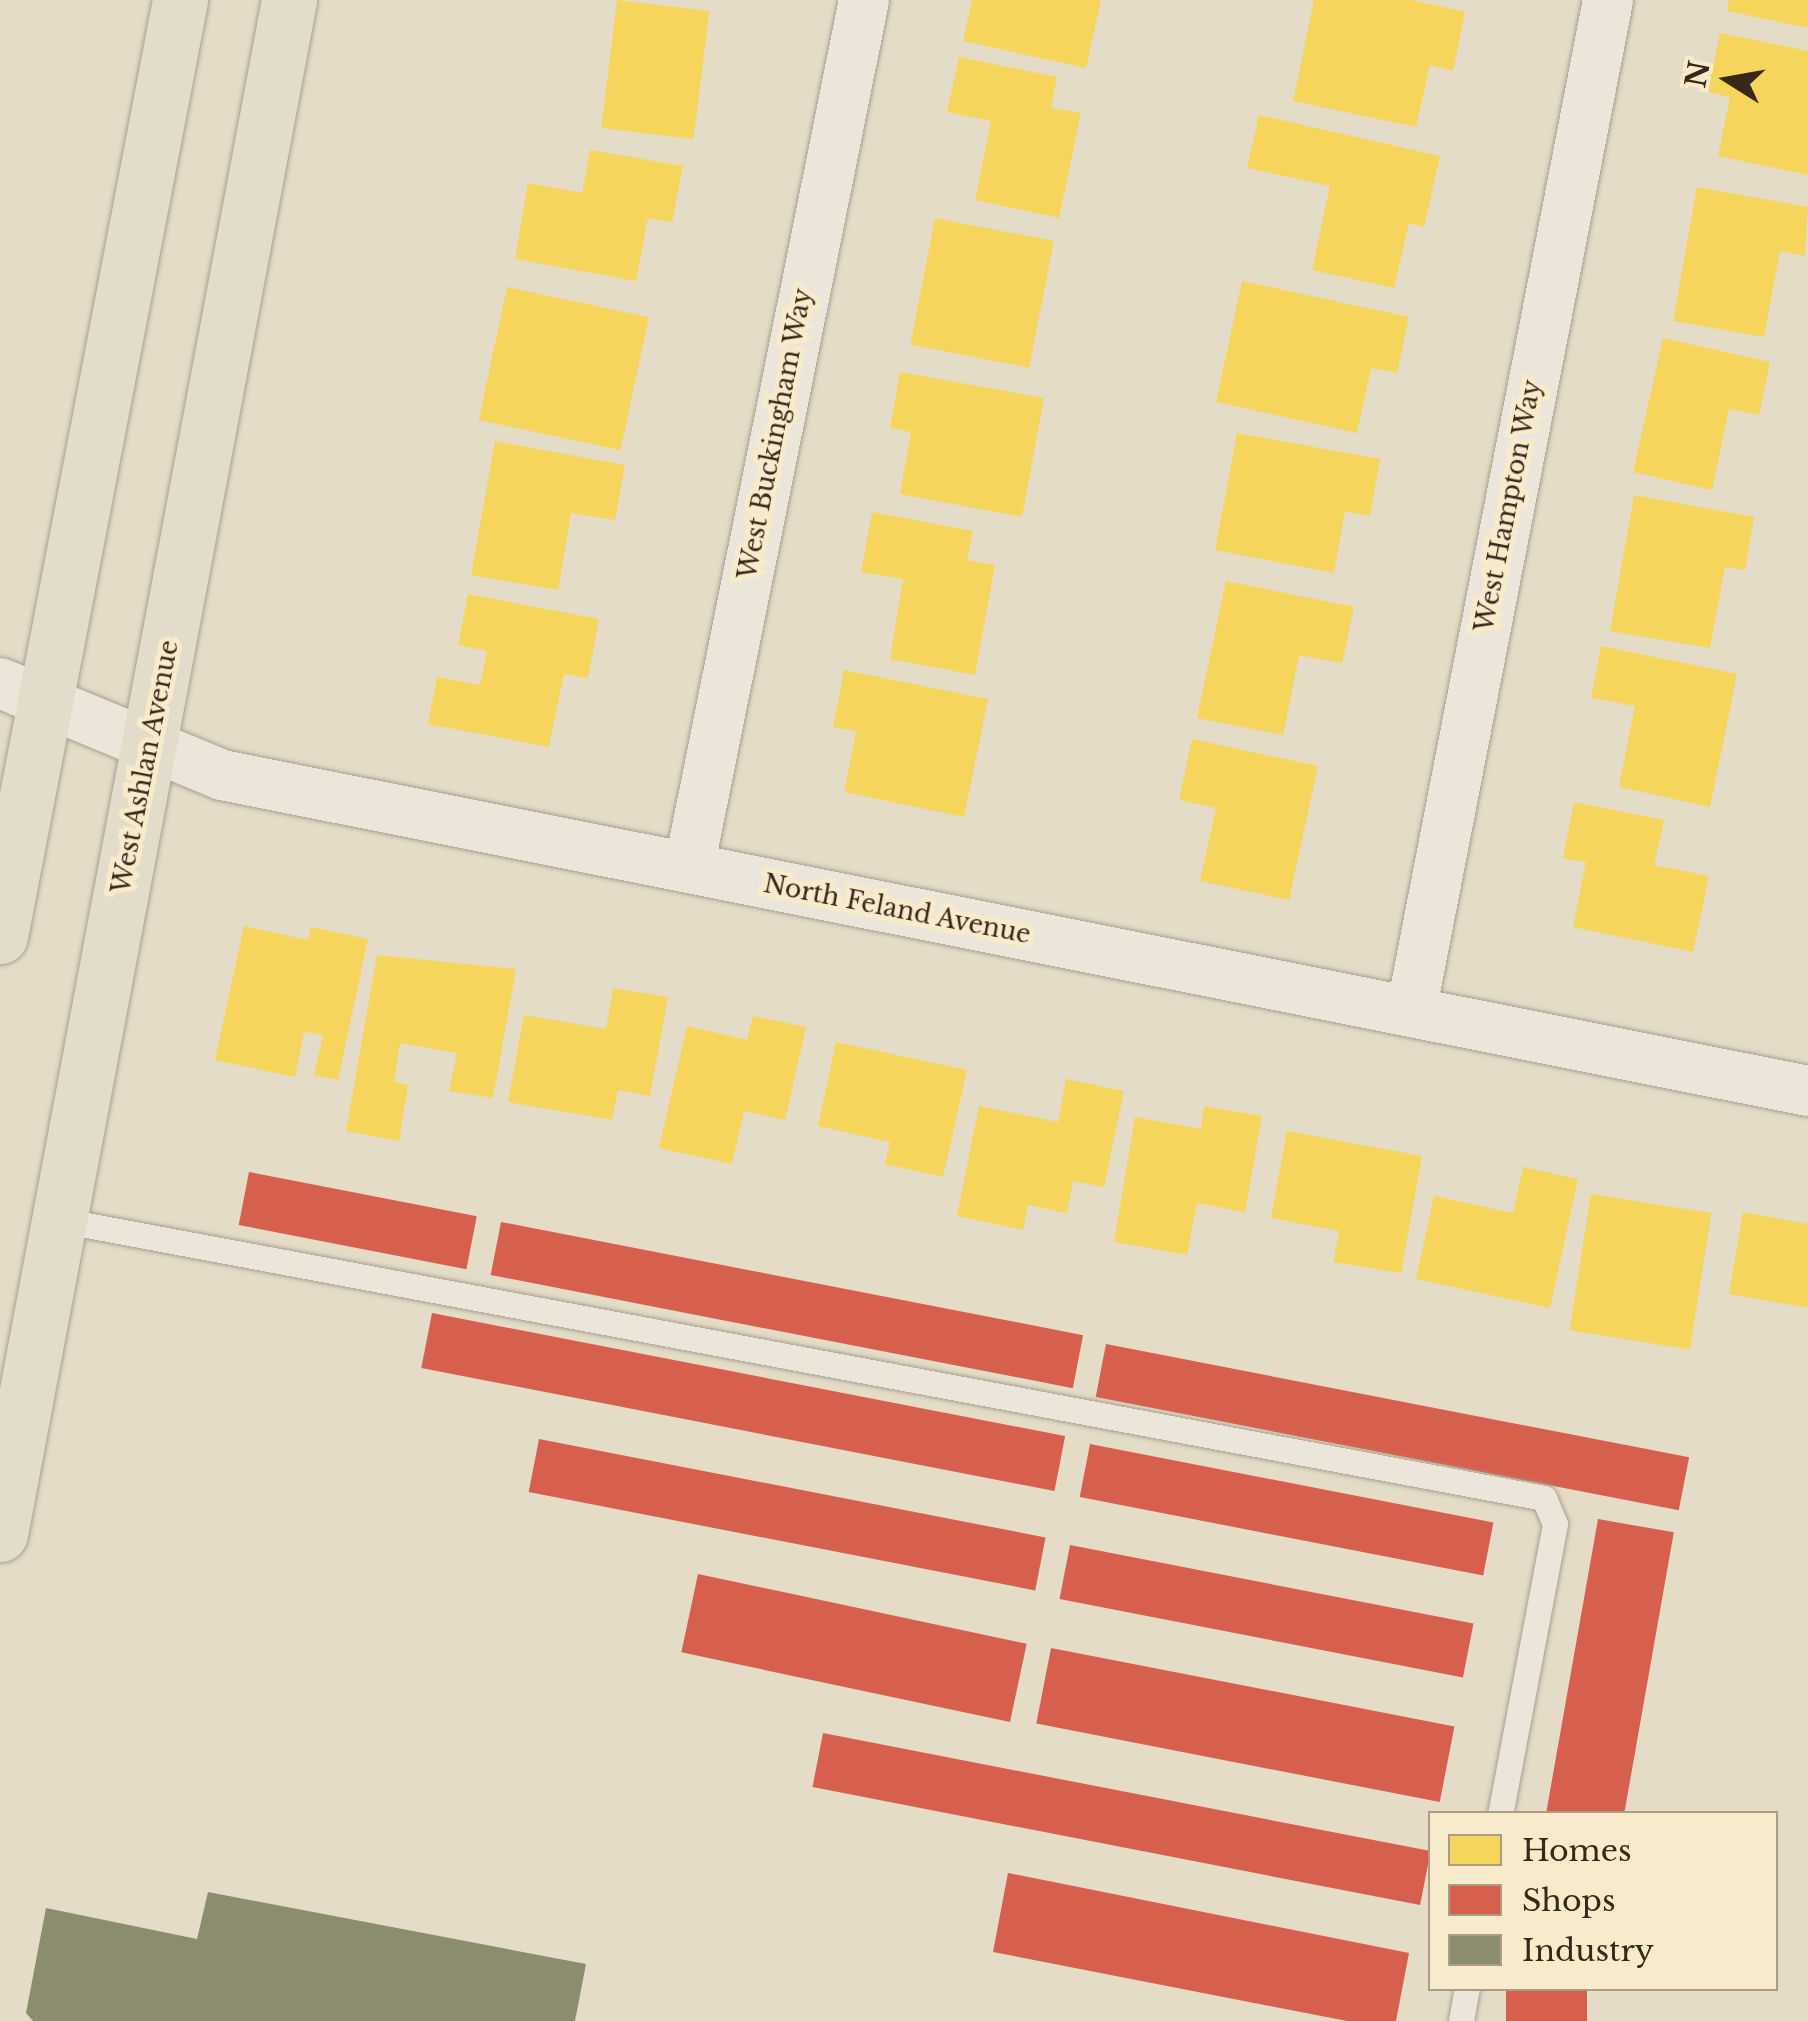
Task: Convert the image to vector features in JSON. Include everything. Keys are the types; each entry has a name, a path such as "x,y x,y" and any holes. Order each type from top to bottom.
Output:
{"main road":[{"path":"0,936 23,691 180,0"},
{"name":"West Ashlan Avenue","path":"0,1534 289,0"}],"street":[{"name":"West Buckingham Way","path":"689,868 864,0"},
{"name":"West Hampton Way","path":"1411,1012 1608,0"},
{"name":"North Feland Avenue","path":"23,691 222,775 1808,1091"}],"lane":[{"path":"60,1220 1544,1498 1554,1524 1501,1811"},
{"path":"1461,2021 1466,1991"}],"building: Homes":[{"path":"617,0 709,11 694,139 601,128"},
{"path":"972,0 1101,0 1086,68 963,41"},
{"path":"1314,0 1411,0 1465,12 1453,71 1430,65 1416,127 1293,101"},
{"path":"1729,0 1808,0 1808,28 1727,11"},
{"path":"1720,33 1808,51 1808,175 1718,156 1730,97 1707,92"},
{"path":"959,57 1057,77 1051,108 1081,113 1059,218 975,200 991,121 947,112"},
{"path":"1259,115 1440,156 1424,227 1409,223 1394,288 1312,270 1330,186 1247,168"},
{"path":"590,150 683,166 672,222 648,218 636,281 515,259 528,183 582,193"},
{"path":"1697,187 1808,207 1805,256 1780,251 1764,337 1673,321"},
{"path":"935,218 1054,241 1029,368 910,345"},
{"path":"1242,281 1409,317 1397,373 1371,368 1357,433 1216,402"},
{"path":"507,287 649,317 621,450 479,420"},
{"path":"1663,338 1770,362 1759,415 1729,409 1712,490 1633,472"},
{"path":"900,372 1044,398 1022,517 900,494 911,432 890,428"},
{"path":"1237,433 1380,459 1370,516 1345,511 1334,573 1215,550"},
{"path":"495,441 625,465 615,520 571,513 558,590 471,575"},
{"path":"1634,495 1754,517 1745,570 1725,567 1710,648 1610,631"},
{"path":"872,512 973,531 967,560 995,565 975,675 890,659 903,579 861,572"},
{"path":"1226,581 1354,607 1342,663 1299,655 1283,735 1197,718"},
{"path":"468,594 599,619 588,678 564,674 549,747 428,724 437,677 480,685 487,651 458,645"},
{"path":"1601,646 1737,674 1710,807 1619,787 1635,706 1591,698"},
{"path":"844,670 988,699 964,817 844,792 856,731 833,727"},
{"path":"1192,739 1318,766 1289,900 1200,881 1216,808 1179,800"},
{"path":"1574,802 1664,820 1654,865 1709,876 1693,952 1573,927 1586,862 1563,858"},
{"path":"244,926 308,940 311,927 368,939 338,1080 314,1075 323,1035 304,1032 295,1077 215,1060"},
{"path":"377,955 516,969 493,1098 449,1091 457,1053 400,1043 394,1082 408,1085 399,1141 346,1131"},
{"path":"613,988 668,997 650,1096 618,1090 612,1120 508,1102 524,1015 606,1029"},
{"path":"753,1016 806,1027 785,1120 744,1111 732,1164 659,1148 687,1026 747,1040"},
{"path":"836,1042 967,1070 943,1177 885,1164 890,1142 818,1126"},
{"path":"1066,1079 1124,1091 1104,1187 1073,1181 1067,1213 1028,1205 1023,1230 957,1216 979,1106 1058,1122"},
{"path":"1204,1106 1262,1116 1245,1212 1197,1203 1187,1255 1114,1242 1135,1117 1201,1129"},
{"path":"1287,1131 1422,1156 1401,1273 1333,1262 1339,1231 1271,1218"},
{"path":"1523,1167 1578,1179 1550,1308 1416,1279 1434,1196 1513,1213"},
{"path":"1591,1194 1711,1213 1690,1349 1569,1330"},
{"path":"1743,1212 1808,1224 1808,1308 1729,1294"}],"building: Shops":[{"path":"249,1172 477,1216 466,1269 239,1225"},
{"path":"501,1222 1083,1335 1073,1388 491,1275"},
{"path":"432,1313 1065,1436 1054,1491 421,1368"},
{"path":"1106,1344 1689,1457 1679,1510 1096,1397"},
{"path":"539,1439 1046,1537 1035,1590 529,1492"},
{"path":"1090,1444 1493,1522 1483,1575 1080,1497"},
{"path":"1598,1519 1674,1532 1625,1811 1547,1811"},
{"path":"1070,1545 1473,1623 1463,1677 1060,1599"},
{"path":"698,1574 1027,1644 1010,1722 681,1652"},
{"path":"1051,1648 1454,1726 1440,1802 1036,1724"},
{"path":"823,1733 1428,1851 1428,1865 1420,1905 813,1787"},
{"path":"1008,1873 1409,1953 1396,2021 1347,2021 993,1952"},
{"path":"1506,1991 1587,1991 1587,2021 1506,2021"}],"building: Industry":[{"path":"208,1892 586,1964 575,2021 33,2021 26,2013 46,1908 197,1939"}]}
